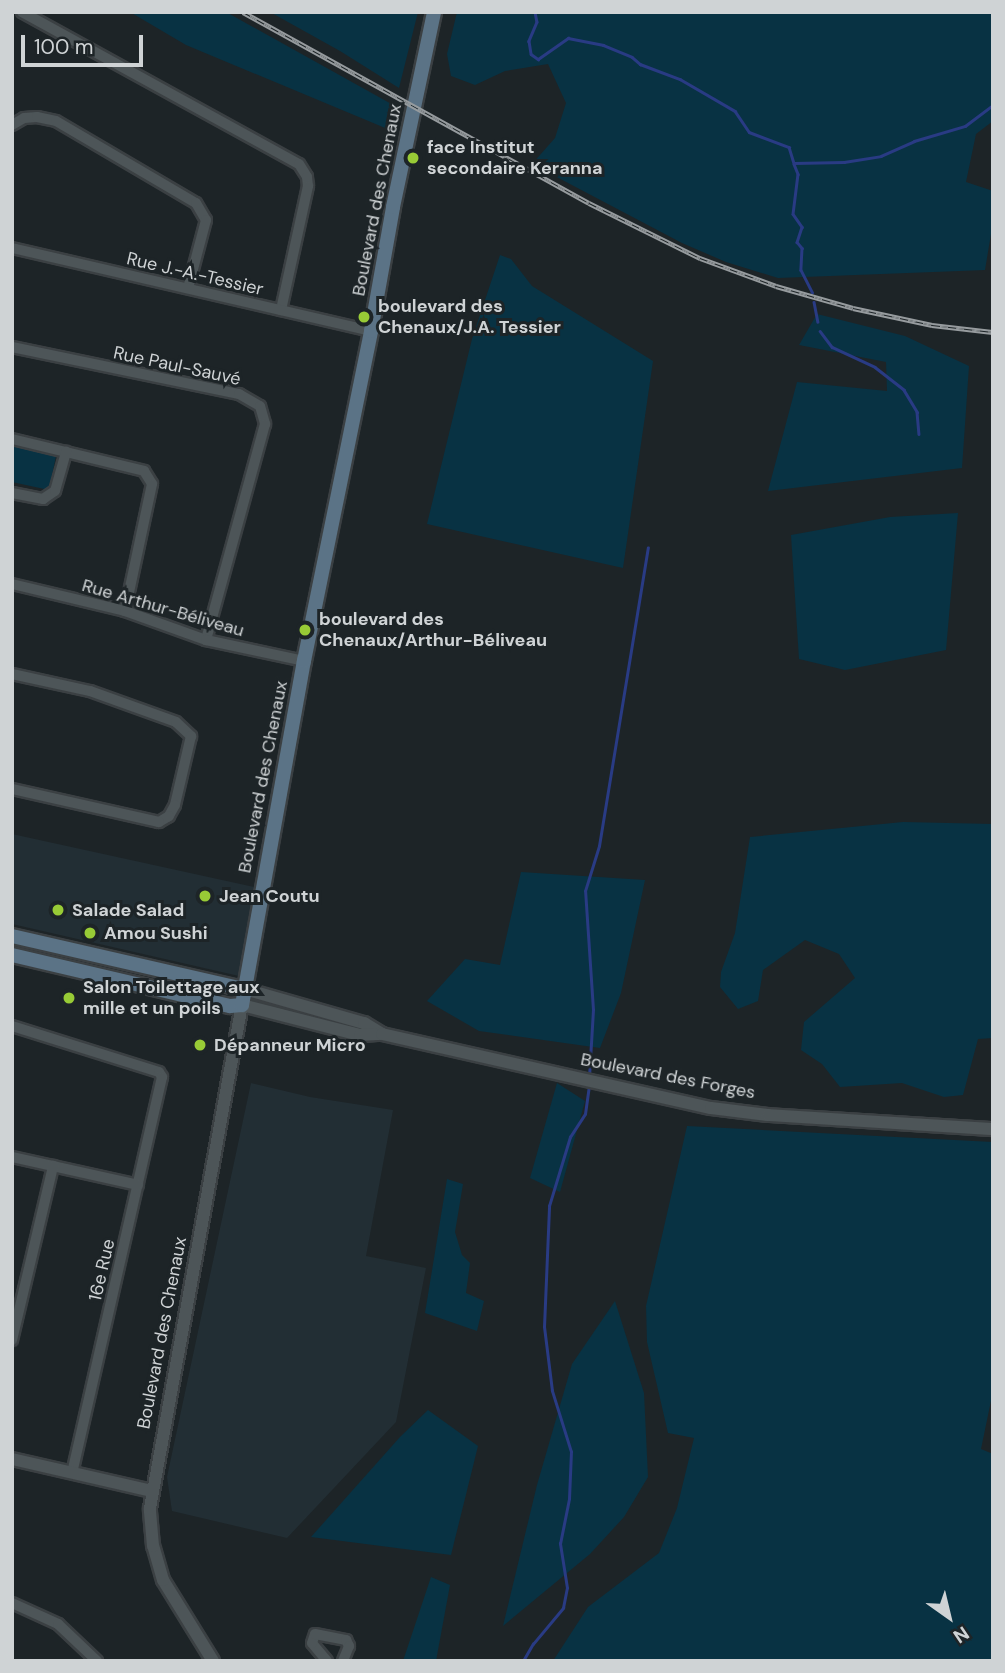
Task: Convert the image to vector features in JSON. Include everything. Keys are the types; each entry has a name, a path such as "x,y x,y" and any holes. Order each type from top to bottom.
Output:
{"main road":[{"name":"Boulevard des Chenaux","path":"242,1005 248,990 245,979 304,661 434,12"},
{"name":"Boulevard des Forges","path":"14,936 248,990"},
{"name":"Boulevard des Forges","path":"12,954 230,1006 242,1005"}],"street":[{"path":"22,12 299,164 307,177 308,186 281,310"},
{"path":"12,125 24,118 37,117 56,121 197,203 206,220 188,288"},
{"name":"Rue J.-A.-Tessier","path":"12,248 371,331"},
{"name":"Rue Paul-Sauvé","path":"12,347 239,394 261,406 265,424 206,640"},
{"path":"12,439 144,471 152,484 125,611"},
{"path":"12,493 43,499 55,491 66,452"},
{"name":"Rue Arthur-Béliveau","path":"12,583 125,611 206,640 304,661"},
{"path":"12,674 90,691 176,722 191,736 175,805 169,816 159,822 12,789"},
{"path":"12,954 14,936"},
{"name":"Boulevard des Forges","path":"248,990 364,1023 382,1034"},
{"name":"Boulevard des Forges","path":"242,1005 360,1035 382,1034 722,1110 993,1129"},
{"name":"Boulevard des Chenaux","path":"213,1661 163,1580 152,1537 152,1492 237,1046 242,1005"},
{"name":"16e Rue","path":"12,1026 162,1075 72,1473"},
{"path":"12,1157 138,1185"},
{"path":"12,1340 53,1166"},
{"path":"12,1459 152,1492"},
{"path":"12,1603 58,1624 97,1661"},
{"path":"327,1661 312,1643 315,1634 346,1640 349,1646 343,1661"}],"shaded area":[{"path":"130,12 226,12 395,106 390,130 186,45"},
{"path":"270,12 418,12 399,88 340,51"},
{"path":"457,12 993,12 993,121 976,134 966,182 993,191 993,222 985,270 778,278 726,262 682,243 532,164 555,138 566,103 548,64 505,71 475,85 451,76 447,54"},
{"path":"500,255 511,259 532,286 653,361 623,568 427,524 472,339"},
{"path":"817,314 905,336 969,366 962,468 768,491 797,382 887,391 886,362 799,345"},
{"path":"12,445 56,456 49,490 12,482"},
{"path":"958,513 946,650 845,670 799,659 791,535 890,517"},
{"path":"903,822 993,824 993,1038 978,1039 963,1095 944,1097 902,1083 840,1087 822,1064 801,1050 804,1022 855,978 839,954 805,940 763,970 758,1001 738,1009 720,987 721,972 735,933 750,837"},
{"path":"12,834 254,887 239,976 12,924"},
{"path":"521,872 645,880 621,993 600,1048 479,1031 427,1001 465,959 500,965"},
{"path":"251,1083 310,1097 393,1110 366,1256 426,1268 396,1422 287,1538 172,1511 167,1477"},
{"path":"557,1083 585,1101 560,1192 530,1178"},
{"path":"687,1126 993,1142 993,1391 981,1449 993,1454 993,1661 553,1661 588,1607 659,1553 677,1508 694,1438 668,1433 647,1342 646,1306"},
{"path":"447,1179 463,1184 455,1232 462,1255 470,1263 466,1293 484,1301 477,1331 425,1313"},
{"path":"615,1301 644,1393 648,1477 624,1517 590,1554 503,1626 537,1485 572,1364"},
{"path":"428,1410 478,1446 451,1555 311,1537 400,1437"},
{"path":"431,1577 450,1585 436,1661 403,1661"}],"waterway":[{"path":"535,12 537,22 529,41 531,54 538,59 568,38 603,45 632,57 640,64 680,79 735,111 749,132 789,147 794,163 844,162 881,156 914,141 965,126 993,105"},
{"path":"794,164 798,174 793,214 802,227 797,242 802,248 801,270 812,292"},
{"path":"814,302 818,322"},
{"path":"820,331 832,347 875,367 904,390 917,412 919,434"},
{"path":"589,1077 593,1010 585,891 599,846 648,548"},
{"path":"523,1661 533,1644 563,1608 567,1588 560,1544 569,1499 571,1452 552,1391 544,1327 549,1206 570,1137 585,1114 589,1084"}],"railway":[{"path":"243,12 589,203 700,258 776,286 853,308 932,325 993,332"}],"place":[{"name":"face Institut secondaire Keranna","path":"413,158"},
{"name":"boulevard des Chenaux/J.A. Tessier","path":"364,317"},
{"name":"boulevard des Chenaux/Arthur-Béliveau","path":"305,630"},
{"name":"Jean Coutu","path":"205,896"},
{"name":"Salade Salad","path":"58,910"},
{"name":"Amou Sushi","path":"90,933"},
{"name":"Salon Toilettage aux mille et un poils","path":"69,998"},
{"name":"Dépanneur Micro","path":"200,1045"}]}
